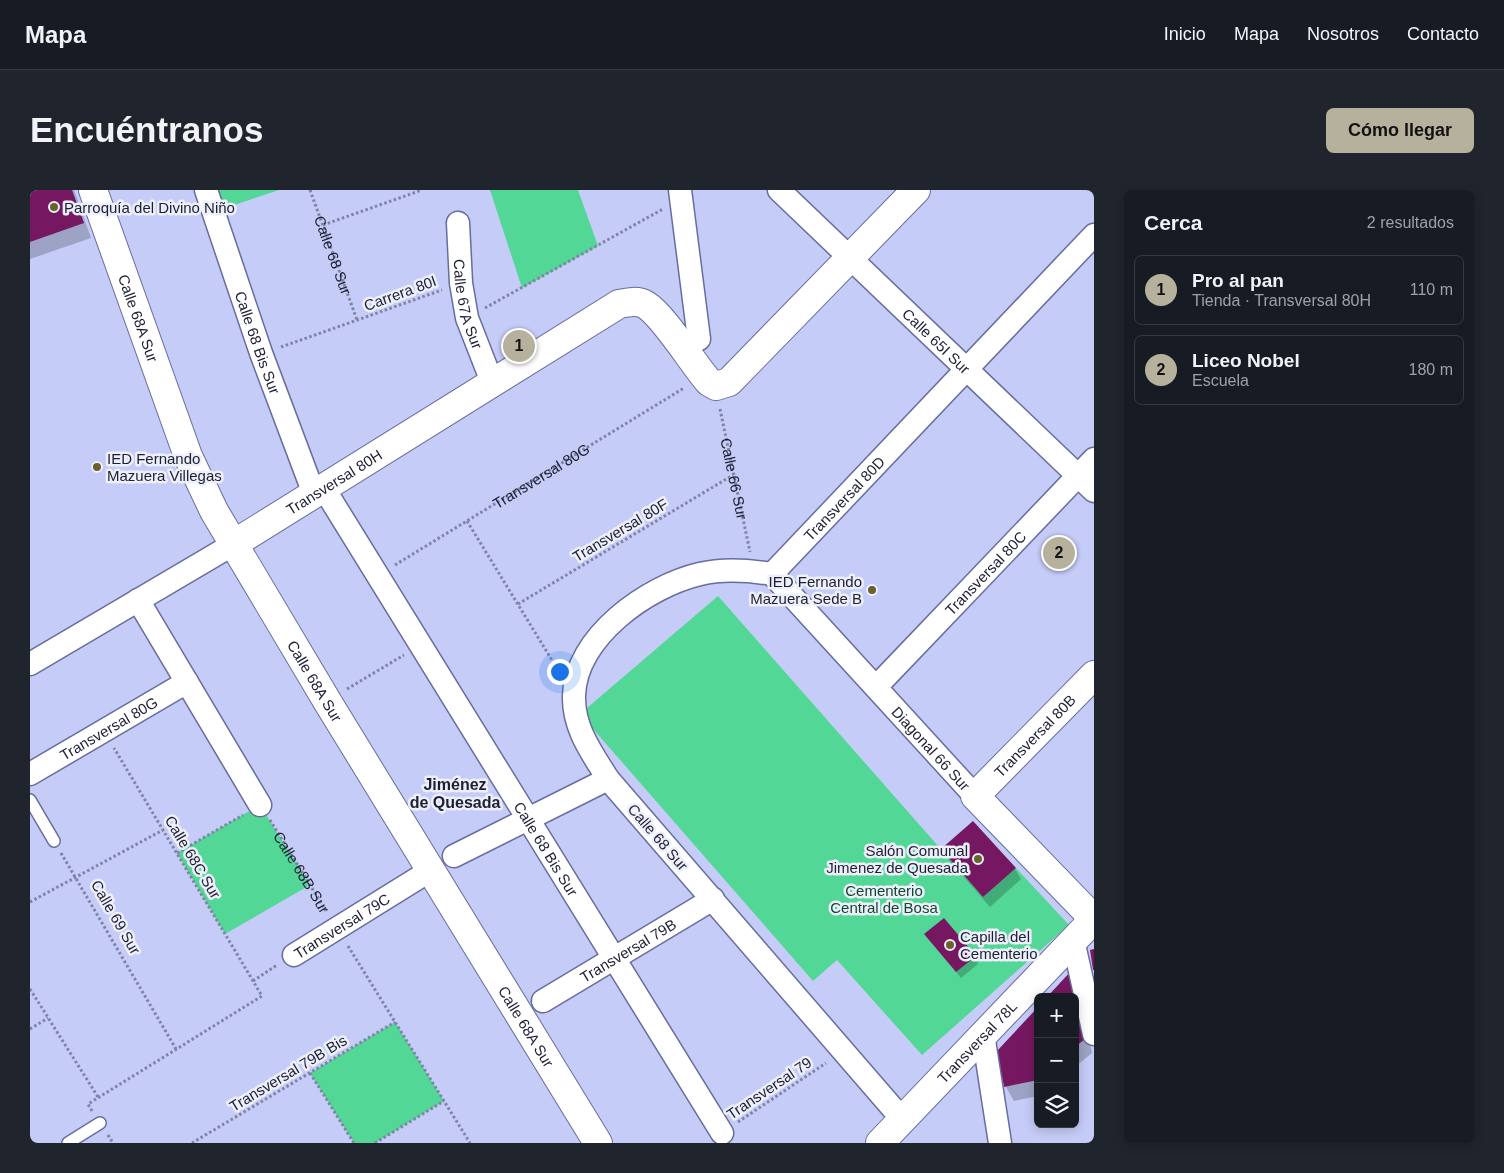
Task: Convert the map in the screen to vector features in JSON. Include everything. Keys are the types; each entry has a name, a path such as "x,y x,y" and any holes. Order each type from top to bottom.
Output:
{"street":[{"name":"Calle 68A Sur","path":"93,190 188,456 232,544 598,1143"},
{"name":"Calle 68 Bis Sur","path":"206,190 261,353 319,491 378,576 722,1133"},
{"name":"Calle 65I Sur","path":"778,190 964,369 1089,478"},
{"path":"710,381 729,382 916,190"},
{"path":"681,194 699,339"},
{"name":"Calle 67A Sur","path":"458,223 461,283 467,318 492,382"},
{"name":"Transversal 80D","path":"763,573 1094,235"},
{"name":"Transversal 80H","path":"30,664 319,491 619,304 637,302 645,304 657,315 710,381"},
{"name":"Transversal 80C","path":"876,687 1089,478 1094,459"},
{"path":"574,696 579,669 601,634 646,595 699,574 726,570 763,573"},
{"name":"Diagonal 66 Sur","path":"763,573 876,687 975,796 1094,919"},
{"path":"138,600 260,805"},
{"name":"Transversal 80B","path":"975,796 1094,675"},
{"name":"Transversal 80G","path":"30,774 187,682"},
{"name":"Calle 68 Sur","path":"574,696 579,731 608,779 902,1119"},
{"path":"454,856 608,779"},
{"name":"Transversal 79C","path":"294,954 431,870"},
{"name":"Transversal 79B","path":"543,1001 712,899"},
{"name":"Transversal 78L","path":"880,1143 983,1034 1083,939 1094,919"},
{"path":"1083,939 1094,1034"},
{"path":"983,1034 1000,1143"}],"lane":[{"path":"30,800 54,841"},
{"path":"68,1143 100,1123"}],"path":[{"name":"Calle 68 Sur","path":"310,190 357,320"},
{"path":"323,225 422,190"},
{"path":"467,318 681,194"},
{"name":"Carrera 80I","path":"261,353 461,283"},
{"name":"Calle 66 Sur","path":"710,381 733,474 763,573"},
{"name":"Transversal 80G","path":"378,576 467,521 710,381"},
{"name":"Transversal 80F","path":"518,604 733,474"},
{"path":"467,521 574,696"},
{"path":"327,701 421,645"},
{"name":"Calle 68C Sur","path":"104,730 262,996 176,1049"},
{"path":"177,853 260,805"},
{"name":"Calle 68B Sur","path":"260,805 470,1143"},
{"path":"30,902 163,830"},
{"name":"Calle 69 Sur","path":"54,841 176,1049"},
{"name":"Transversal 79C","path":"253,981 294,954"},
{"path":"30,989 98,1097"},
{"path":"30,1028 48,1018"},
{"name":"Transversal 79B Bis","path":"192,1143 395,1022"},
{"path":"88,1104 176,1049"},
{"name":"Transversal 79","path":"722,1133 844,1051"},
{"path":"310,1073 354,1143"},
{"path":"375,1143 444,1101"}],"green space":[{"path":"216,190 279,190 222,209"},
{"path":"490,190 578,190 598,246 522,288"},
{"name":"Cementerio Central de Bosa","path":"718,596 983,897 1016,868 1069,925 922,1055 837,960 813,981 580,714"},
{"path":"260,805 310,885 225,934 177,853"},
{"path":"395,1022 444,1101 375,1143 354,1143 310,1073"}],"building":[{"name":"Parroquía del Divino Niño","path":"30,190 72,190 84,223 30,242"},
{"name":"Salón Comunal Jimenez de Quesada","path":"973,821 1016,868 983,897 941,849"},
{"name":"Capilla del Cementerio","path":"944,918 976,956 956,972 924,934"},
{"path":"1094,949 1094,970 1093,970 1090,950"},
{"path":"1072,970 1076,993 1051,993"},
{"path":"1079,1007 1085,1039 1079,1044"},
{"path":"1034,1011 1034,1081 1004,1087 997,1051"}],"place":[{"name":"Parroquía del Divino Niño","path":"54,207"},
{"name":"Pro al pan","path":"519,346"},
{"name":"IED Fernando Mazuera Villegas","path":"97,467"},
{"name":"Liceo Nobel","path":"1059,553"},
{"name":"IED Fernando Mazuera Sede B","path":"872,590"},
{"name":"Salón Comunal Jimenez de Quesada","path":"978,859"},
{"name":"Capilla del Cementerio","path":"950,945"}],"district":[{"name":"Jiménez de Quesada","path":"455,793"}]}
